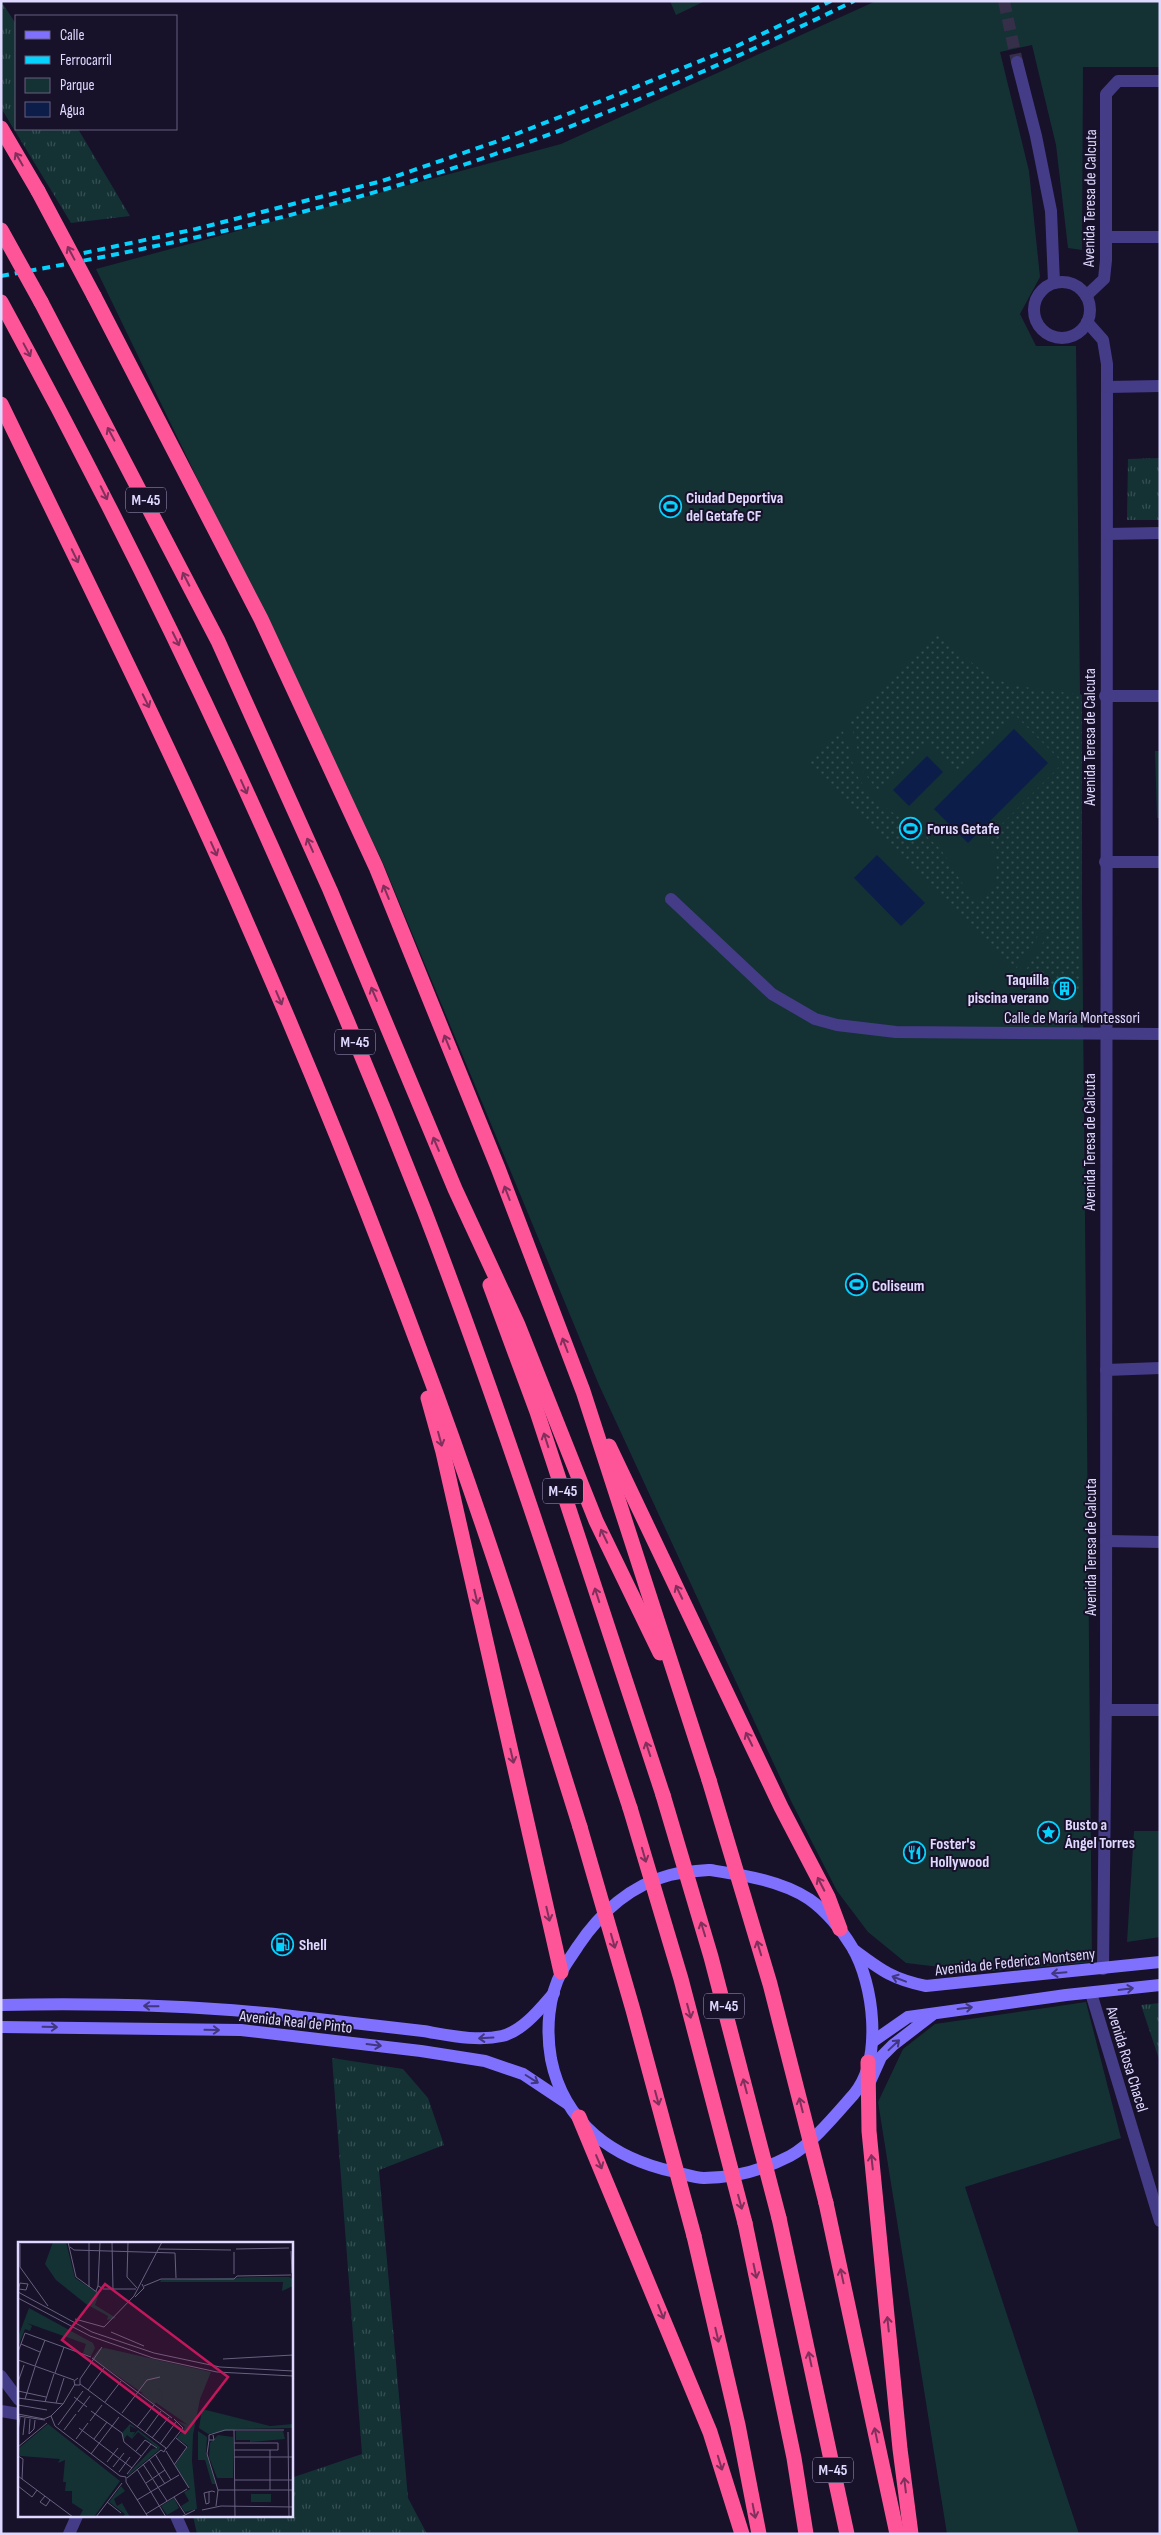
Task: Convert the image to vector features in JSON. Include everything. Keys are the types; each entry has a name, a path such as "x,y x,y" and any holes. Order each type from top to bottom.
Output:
{"highway":[{"path":"1,128 38,191 94,296 261,619 376,867 498,1168 583,1391 686,1706 770,1984 826,2203 897,2534"},
{"name":"M-45","path":"1,230 41,302 218,641 330,890 455,1189 537,1412 663,1796 711,1957 779,2218 847,2534"},
{"name":"M-45","path":"3,305 96,478 180,647 303,915 424,1210 490,1392 630,1808 681,1980 745,2223 794,2458 806,2534"},
{"path":"1,404 161,731 249,928 342,1150 432,1382 522,1642 580,1827 633,2010 694,2236 738,2425 759,2534"},
{"path":"1,419 53,512"},
{"path":"455,1189 518,1325 596,1521 686,1706"},
{"path":"403,1308 443,1452 561,1972"},
{"path":"583,1391 781,1807 828,1897 840,1929"},
{"path":"868,2062 869,2131 900,2449 912,2534"},
{"path":"576,2113 710,2432 742,2534"}],"main road":[{"path":"710,1870 762,1878 809,1899 840,1929 853,1949 870,1995 872,2042 868,2062 860,2086 833,2119 792,2155 750,2173 703,2178 649,2166 613,2150 589,2129 576,2113 556,2077 550,2051 548,2025 554,1994 561,1972 594,1923 628,1894 670,1875 710,1870"},
{"name":"Avenida de Federica Montseny","path":"853,1949 886,1973 901,1981 926,1986 1160,1962"},
{"path":"872,2042 908,2017 1160,1985"},
{"name":"Avenida Real de Pinto","path":"1,2005 52,2004 224,2010 476,2038 502,2036 512,2032 524,2024 554,1994"},
{"path":"868,2086 882,2057 893,2045 936,2012"},
{"name":"Avenida Real de Pinto","path":"1,2027 241,2030 421,2051 485,2062 523,2074 576,2113"}],"street":[{"path":"1017,62 1036,136 1051,211 1054,284"},
{"name":"Avenida Teresa de Calcuta","path":"1086,296 1104,279 1106,237 1106,94 1118,81 1160,81"},
{"path":"1106,237 1160,237"},
{"path":"1054,284 1072,284 1086,296 1090,305 1087,322 1075,335 1057,337 1041,328 1034,312 1036,302 1046,288 1054,284"},
{"name":"Avenida Teresa de Calcuta","path":"1087,322 1103,340 1107,364 1105,862 1106,1710 1103,1969"},
{"path":"1107,387 1160,386"},
{"path":"1107,534 1160,533"},
{"path":"1106,696 1160,696"},
{"path":"1105,862 1160,862"},
{"name":"Calle de María Montessori","path":"671,898 772,994 815,1019 837,1025 896,1032 1160,1034"},
{"path":"1106,1370 1160,1368"},
{"path":"1106,1541 1160,1542"},
{"path":"1106,1710 1160,1710"},
{"name":"Avenida Rosa Chacel","path":"1091,1993 1160,2221"},
{"path":"1,2376 18,2399"},
{"path":"1,2411 18,2414"},
{"path":"70,2534 77,2518"},
{"path":"177,2518 184,2534"}],"green space":[{"path":"1,1 15,22 15,130 79,130 130,216 71,223 1,108"},
{"path":"670,1 705,1 676,15"},
{"path":"876,1 1160,1 1160,67 1083,67 1082,250 1068,248 1056,145 1032,45 1000,52 1029,171 1040,277 1020,314 1036,346 1076,346 1080,694 1082,695 1082,900 1092,1962 983,1972 906,1963 868,1932 837,1891 791,1801 599,1385 383,863 96,269 561,144"},
{"path":"1160,458 1160,520 1127,520 1128,459"},
{"path":"936,634 991,678 1017,686 1082,695 1081,989 1072,997 1076,988 1072,979 1061,979 1049,993 1026,970 1049,933 1041,931 1014,972 806,763 841,729 845,735 857,776 869,793 889,810 920,831 939,848 967,890 979,903 991,888 997,873 995,857 987,839 1063,763 1014,714 957,771 928,742 878,791 863,771 850,720"},
{"path":"1155,751 1160,751 1160,818 1157,818"},
{"path":"1134,1831 1160,1831 1160,1937 1127,1942"},
{"path":"1086,2002 1121,2138 965,2187 1079,2534 947,2534 878,2102 903,2049 935,2024"},
{"path":"1160,2003 1160,2062 1141,2005"},
{"path":"332,2058 403,2069 428,2098 444,2145 379,2170 408,2498 427,2534 197,2534 193,2518 292,2518 292,2478 362,2454"}],"water":[{"path":"1014,729 1048,763 968,843 934,809"},
{"path":"927,756 943,772 909,806 893,790"},
{"path":"877,855 925,903 901,926 854,878"}],"tunnel":[{"path":"1004,1 1017,62"}],"railway":[{"path":"70,256 196,229 382,181 498,141 601,101 737,46 831,1"},
{"path":"1,276 190,239 316,208 440,172 546,136 635,101 854,1"}],"place":[{"name":"Ciudad Deportiva del Getafe CF","path":"670,506"},
{"name":"Forus Getafe","path":"911,828"},
{"name":"Taquilla piscina verano","path":"1065,988"},
{"name":"Coliseum","path":"856,1285"},
{"name":"Busto a Ángel Torres","path":"1049,1833"},
{"name":"Foster's Hollywood","path":"914,1852"},
{"name":"Shell","path":"283,1944"}]}
